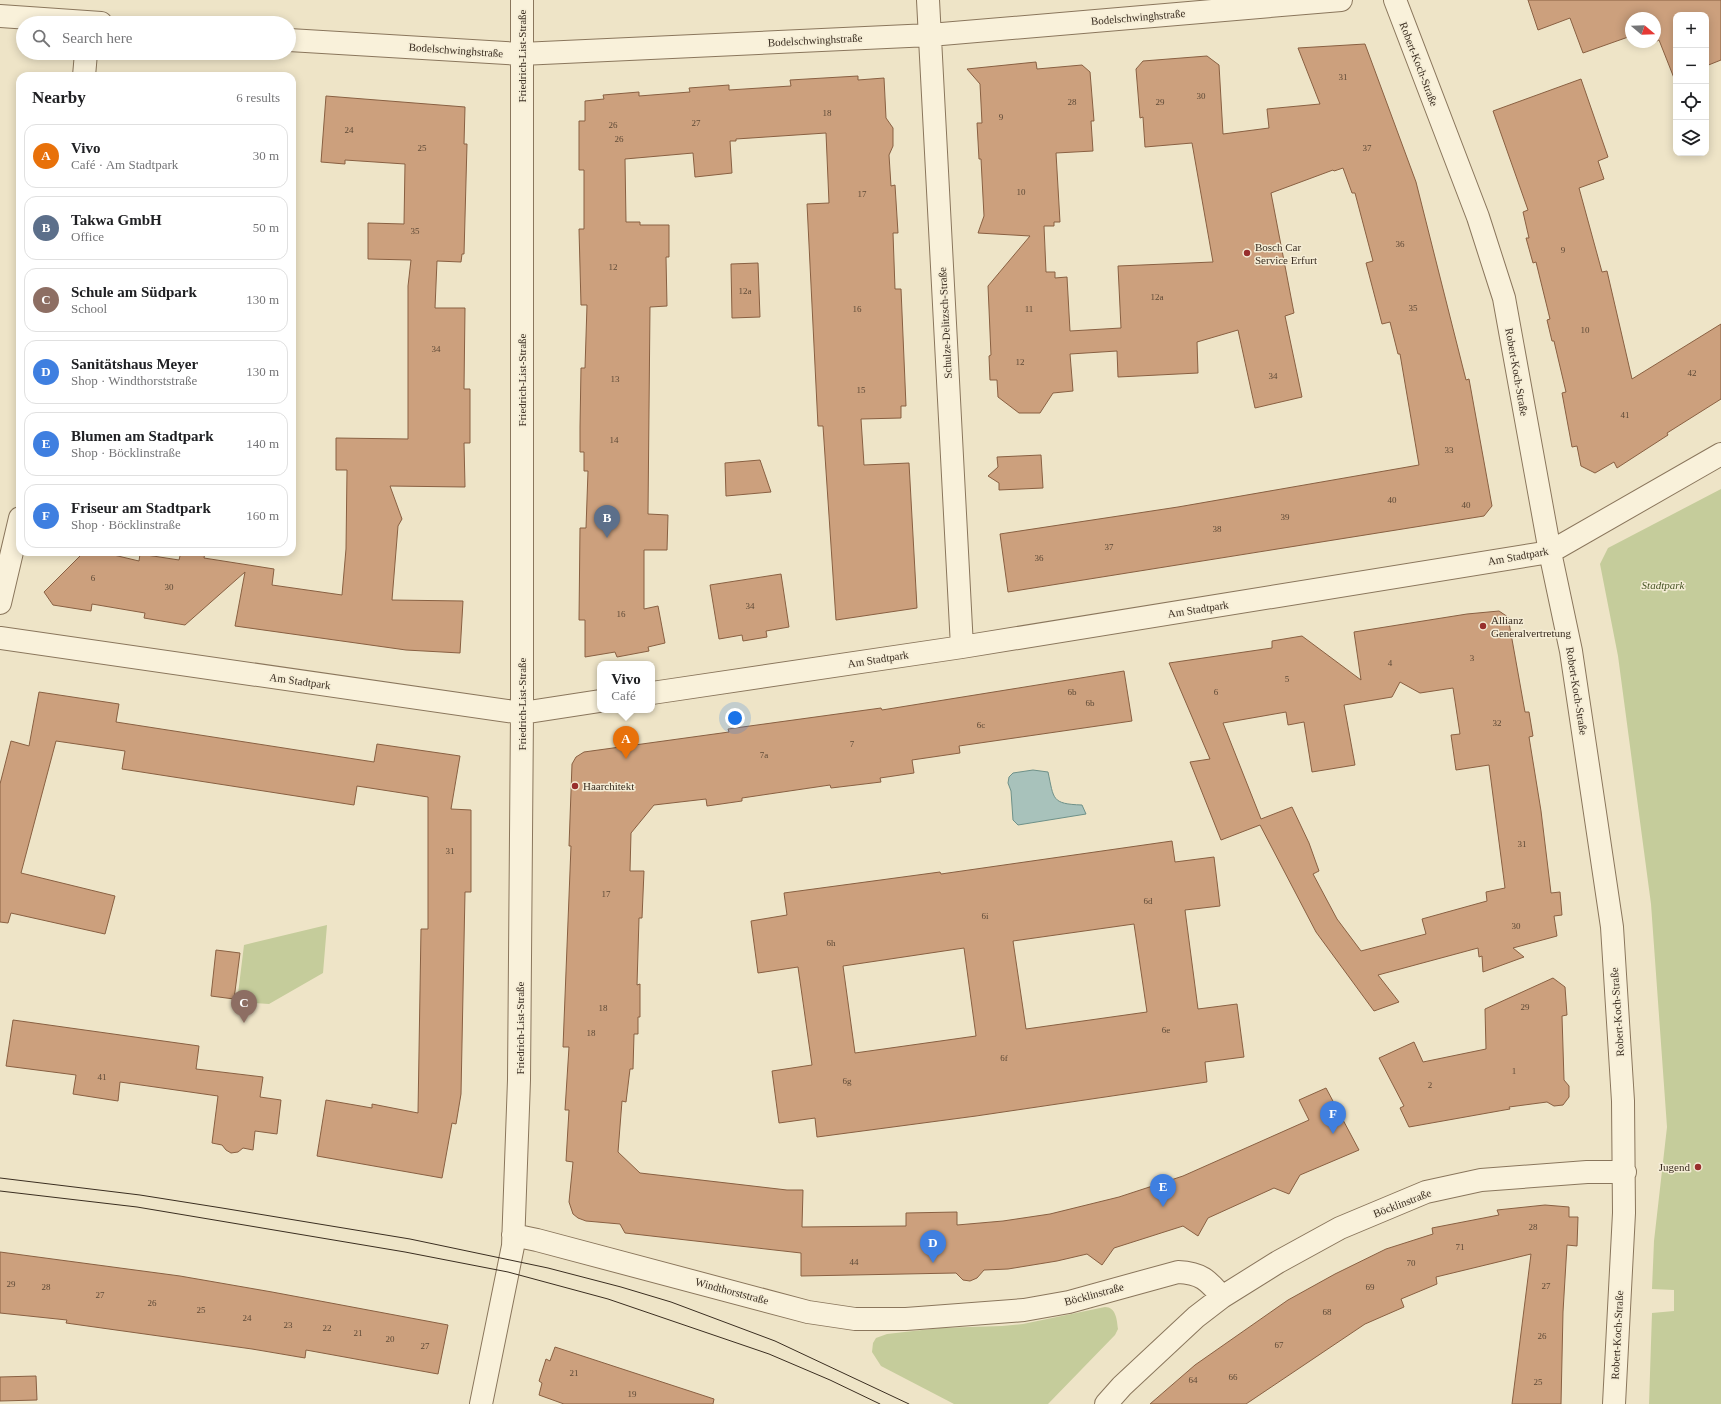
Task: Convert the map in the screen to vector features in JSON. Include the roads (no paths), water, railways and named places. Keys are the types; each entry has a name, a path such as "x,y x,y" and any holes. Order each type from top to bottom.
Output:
{"street":[{"name":"Friedrich-List-Straße","path":"481,1404 511,1259 519,1080 522,713 522,0"},
{"name":"Schulze-Delitzsch-Straße","path":"928,0 962,647"},
{"name":"Bodelschwinghstraße","path":"296,40 522,54 930,35 1341,0"},
{"name":"Robert-Koch-Straße","path":"1395,0 1478,216 1504,298 1550,552 1571,651 1612,927 1623,1101 1625,1172 1614,1404"},
{"path":"0,16 16,17"},
{"path":"84,72 85,60"},
{"name":"Am Stadtpark","path":"655,693 962,647 1550,552 1721,454"},
{"path":"0,603 16,535"},
{"name":"Am Stadtpark","path":"0,638 522,713 597,701"},
{"name":"Böcklinstraße","path":"1106,1404 1122,1386 1196,1317 1222,1296 1278,1262 1340,1228 1426,1192 1481,1180 1579,1173 1625,1172"},
{"name":"Windthorststraße","path":"513,1235 537,1240 808,1312 855,1319 906,1319 955,1316"},
{"name":"Böcklinstraße","path":"955,1316 1024,1310 1069,1302 1178,1272 1190,1272 1200,1275 1210,1282 1222,1296"}],"water":[{"path":"1033,770 1048,772 1051,788 1056,798 1064,803 1082,805 1086,814 1018,825 1013,820 1011,791 1008,783 1009,777 1013,773"}],"tram line":[{"path":"0,1178 140,1195 222,1208 410,1239 548,1268 671,1302 775,1341 909,1404"},
{"path":"0,1191 137,1207 405,1252 508,1272 608,1299 769,1354 830,1380 880,1404"}],"place":[{"name":"Bosch Car Service Erfurt","path":"1247,253"},
{"name":"Takwa GmbH","path":"607,538"},
{"name":"Allianz Generalvertretung","path":"1483,626"},
{"name":"Vivo","path":"626,759"},
{"name":"Haarchitekt","path":"575,786"},
{"name":"Schule am Südpark","path":"244,1023"},
{"name":"Friseur am Stadtpark","path":"1333,1134"},
{"name":"Jugend","path":"1698,1167"},
{"name":"Blumen am Stadtpark","path":"1163,1207"},
{"name":"Sanitätshaus Meyer","path":"933,1263"}],"park label":[{"name":"Stadtpark","path":"1663,585"}]}
